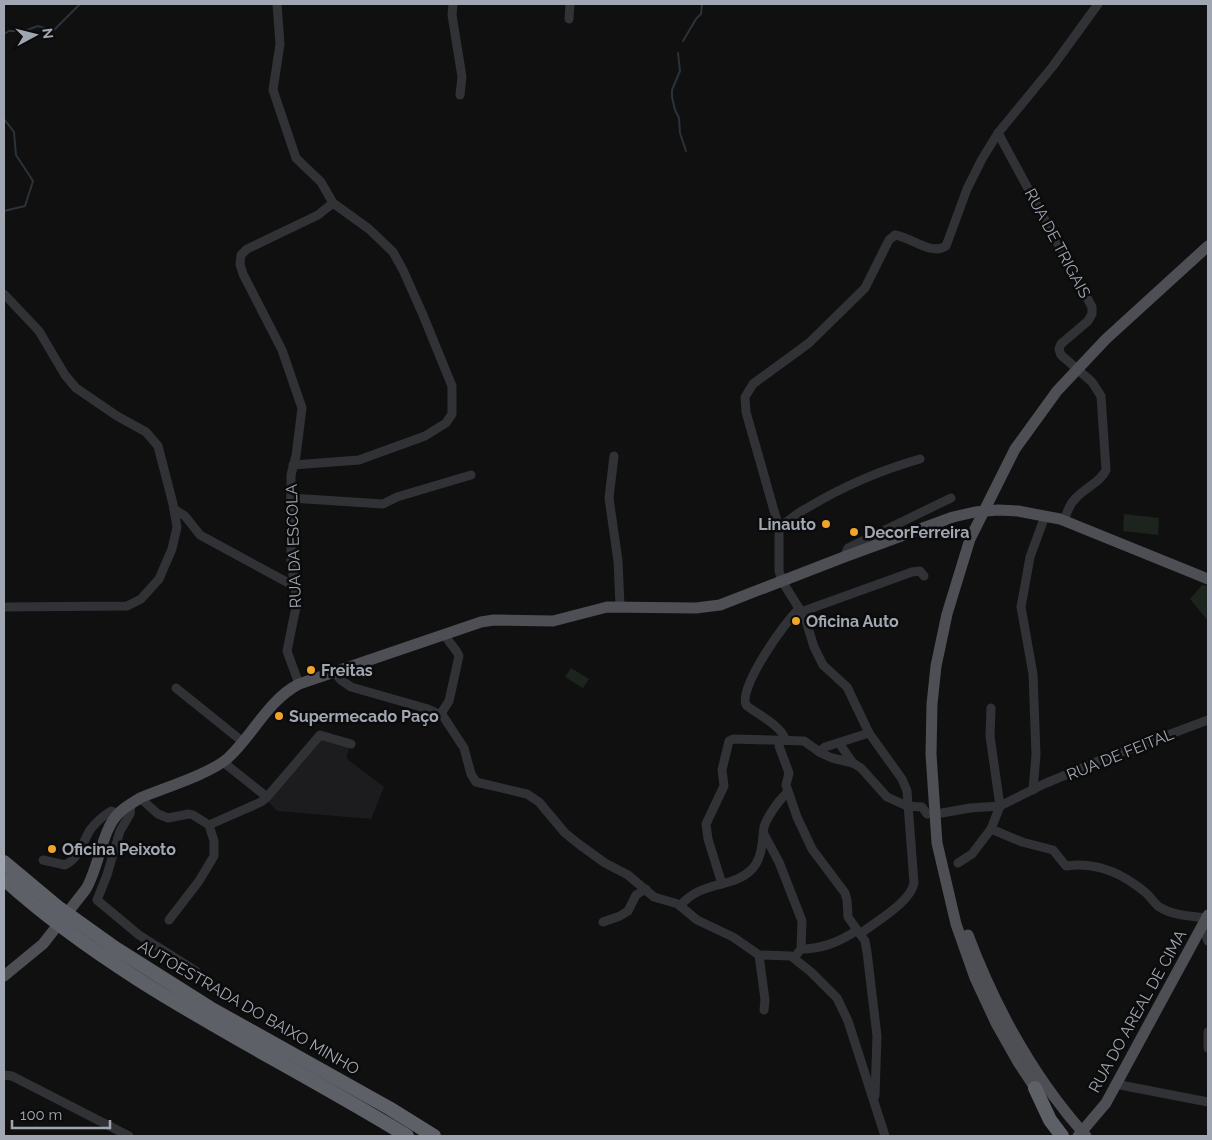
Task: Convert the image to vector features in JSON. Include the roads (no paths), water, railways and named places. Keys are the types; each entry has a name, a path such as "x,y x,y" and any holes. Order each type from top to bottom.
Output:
{"highway":[{"name":"AUTOESTRADA DO BAIXO MINHO","path":"4,862 59,908 115,948 210,1008 434,1136"},
{"name":"AUTOESTRADA DO BAIXO MINHO","path":"4,879 52,919 106,958 204,1020 349,1100 407,1136"},
{"path":"1035,1088 1050,1120 1062,1136"}],"main road":[{"path":"1069,1136 1018,1062 996,1023 975,978 956,924 938,843 934,797 932,704 936,666 947,614 970,539 1015,449 1057,392 1106,339 1208,246"},
{"path":"4,976 43,944 91,880 108,831 118,813 136,801 209,770 223,762 280,696 299,684 481,622 494,620 553,621 597,608 620,606 696,608 720,605 954,517 975,512 998,510 1018,511 1064,521 1208,579"},
{"path":"934,797 952,884 963,924 983,976 1017,1042 1033,1068 1051,1095 1086,1136"},
{"name":"RUA DO AREAL DE CIMA","path":"1078,1136 1106,1103 1206,920"}],"street":[{"path":"277,4 280,44 273,90 296,158 321,182 333,203 370,229 393,252 419,306 452,386 452,414 446,423 425,436 359,460 293,465"},
{"path":"453,4 452,15 462,77 460,95"},
{"path":"569,18 570,4"},
{"path":"802,948 812,949 836,943 858,932 896,907 913,890 906,792 902,779 869,734 847,687 823,665 814,647 805,618 782,581 779,571 779,528 746,412 745,397 753,384 809,343 865,288 889,240 895,235 904,236 934,249 941,249 946,246 967,189 998,133 1053,66 1098,4"},
{"name":"RUA DE TRIGAIS","path":"998,133 1092,306 1092,314 1088,321 1061,344 1059,349 1061,355 1086,375 1098,389 1103,404 1106,470 1104,476 1074,500 1064,521"},
{"name":"RUA DA ESCOLA","path":"299,684 287,651 296,602 291,560 291,474 302,408 282,350 243,274 240,264 241,255 247,249 318,215 333,203"},
{"path":"4,294 39,331 65,375 76,388 146,432 158,446 177,527 172,549 159,579 141,598 127,606 4,607"},
{"path":"614,456 609,498 618,561 620,606"},
{"path":"779,528 806,508 830,495 893,467 920,459"},
{"path":"291,498 383,504 397,497 472,475"},
{"path":"844,557 848,548 951,498"},
{"path":"174,508 185,516 200,535 294,586"},
{"path":"1033,790 1036,755 1033,674 1022,607 1030,557 1045,516"},
{"path":"874,1103 876,1036 865,941 848,917 845,893 812,849 797,817 786,785 789,773 779,746 783,739 783,733 747,706 744,703 744,697 748,684 791,616 800,610 912,572 920,572 924,576"},
{"path":"440,715 449,701 459,656 447,640 445,634"},
{"path":"334,672 351,687 428,709 440,715 464,748 471,774 476,782 527,794 539,802 565,833 605,863 628,875 654,897 680,906 697,920 733,937 759,955 791,956 811,972 837,998 848,1021 885,1136"},
{"path":"176,688 242,742"},
{"path":"958,863 972,854 991,829 1000,806 990,736 991,708"},
{"name":"RUA DE FEITAL","path":"1000,806 1101,760 1208,720"},
{"path":"819,752 825,748 869,734"},
{"path":"209,825 261,802 320,735 351,744"},
{"path":"722,884 708,839 706,824 724,786 722,770 729,741 733,739 804,741 819,752 832,758 853,763 861,768 886,797 907,806 922,807 927,814"},
{"path":"840,743 853,763"},
{"path":"223,762 267,797"},
{"path":"680,906 692,894 704,888 742,877 751,870 761,852 764,825 779,800 784,794 788,793"},
{"path":"168,920 200,881 214,856 214,841 209,825 194,815 189,814 168,818 136,801 120,831 107,875 97,900 139,935 196,971"},
{"path":"942,813 970,808 1000,806"},
{"path":"44,860 65,866 72,862 91,829 102,817 111,811 118,813"},
{"path":"991,829 1022,842 1053,850 1066,866 1092,865 1121,876 1147,893 1158,906 1168,912 1206,920 1208,941"},
{"path":"764,834 780,862 800,914 803,930 802,948 794,958"},
{"path":"603,922 620,916 628,910 636,895 646,889"},
{"path":"759,955 764,993 764,1010"},
{"path":"1208,1032 1208,1048"},
{"path":"4,1075 12,1076 130,1136"},
{"path":"1115,1084 1208,1102"}],"waterway":[{"path":"4,34 9,31 24,31 38,26 53,31 80,4"},
{"path":"683,41 701,14 702,4"},
{"path":"678,53 680,71 672,90 672,97 679,118 680,133 686,151"},
{"path":"4,119 14,132 16,155 33,181 25,206 4,211"}],"place":[{"name":"Linauto","path":"826,524"},
{"name":"DecorFerreira","path":"854,532"},
{"name":"Oficina Auto","path":"796,621"},
{"name":"Freitas","path":"311,670"},
{"name":"Supermecado Paço","path":"279,716"},
{"name":"Oficina Peixoto","path":"52,849"}]}
